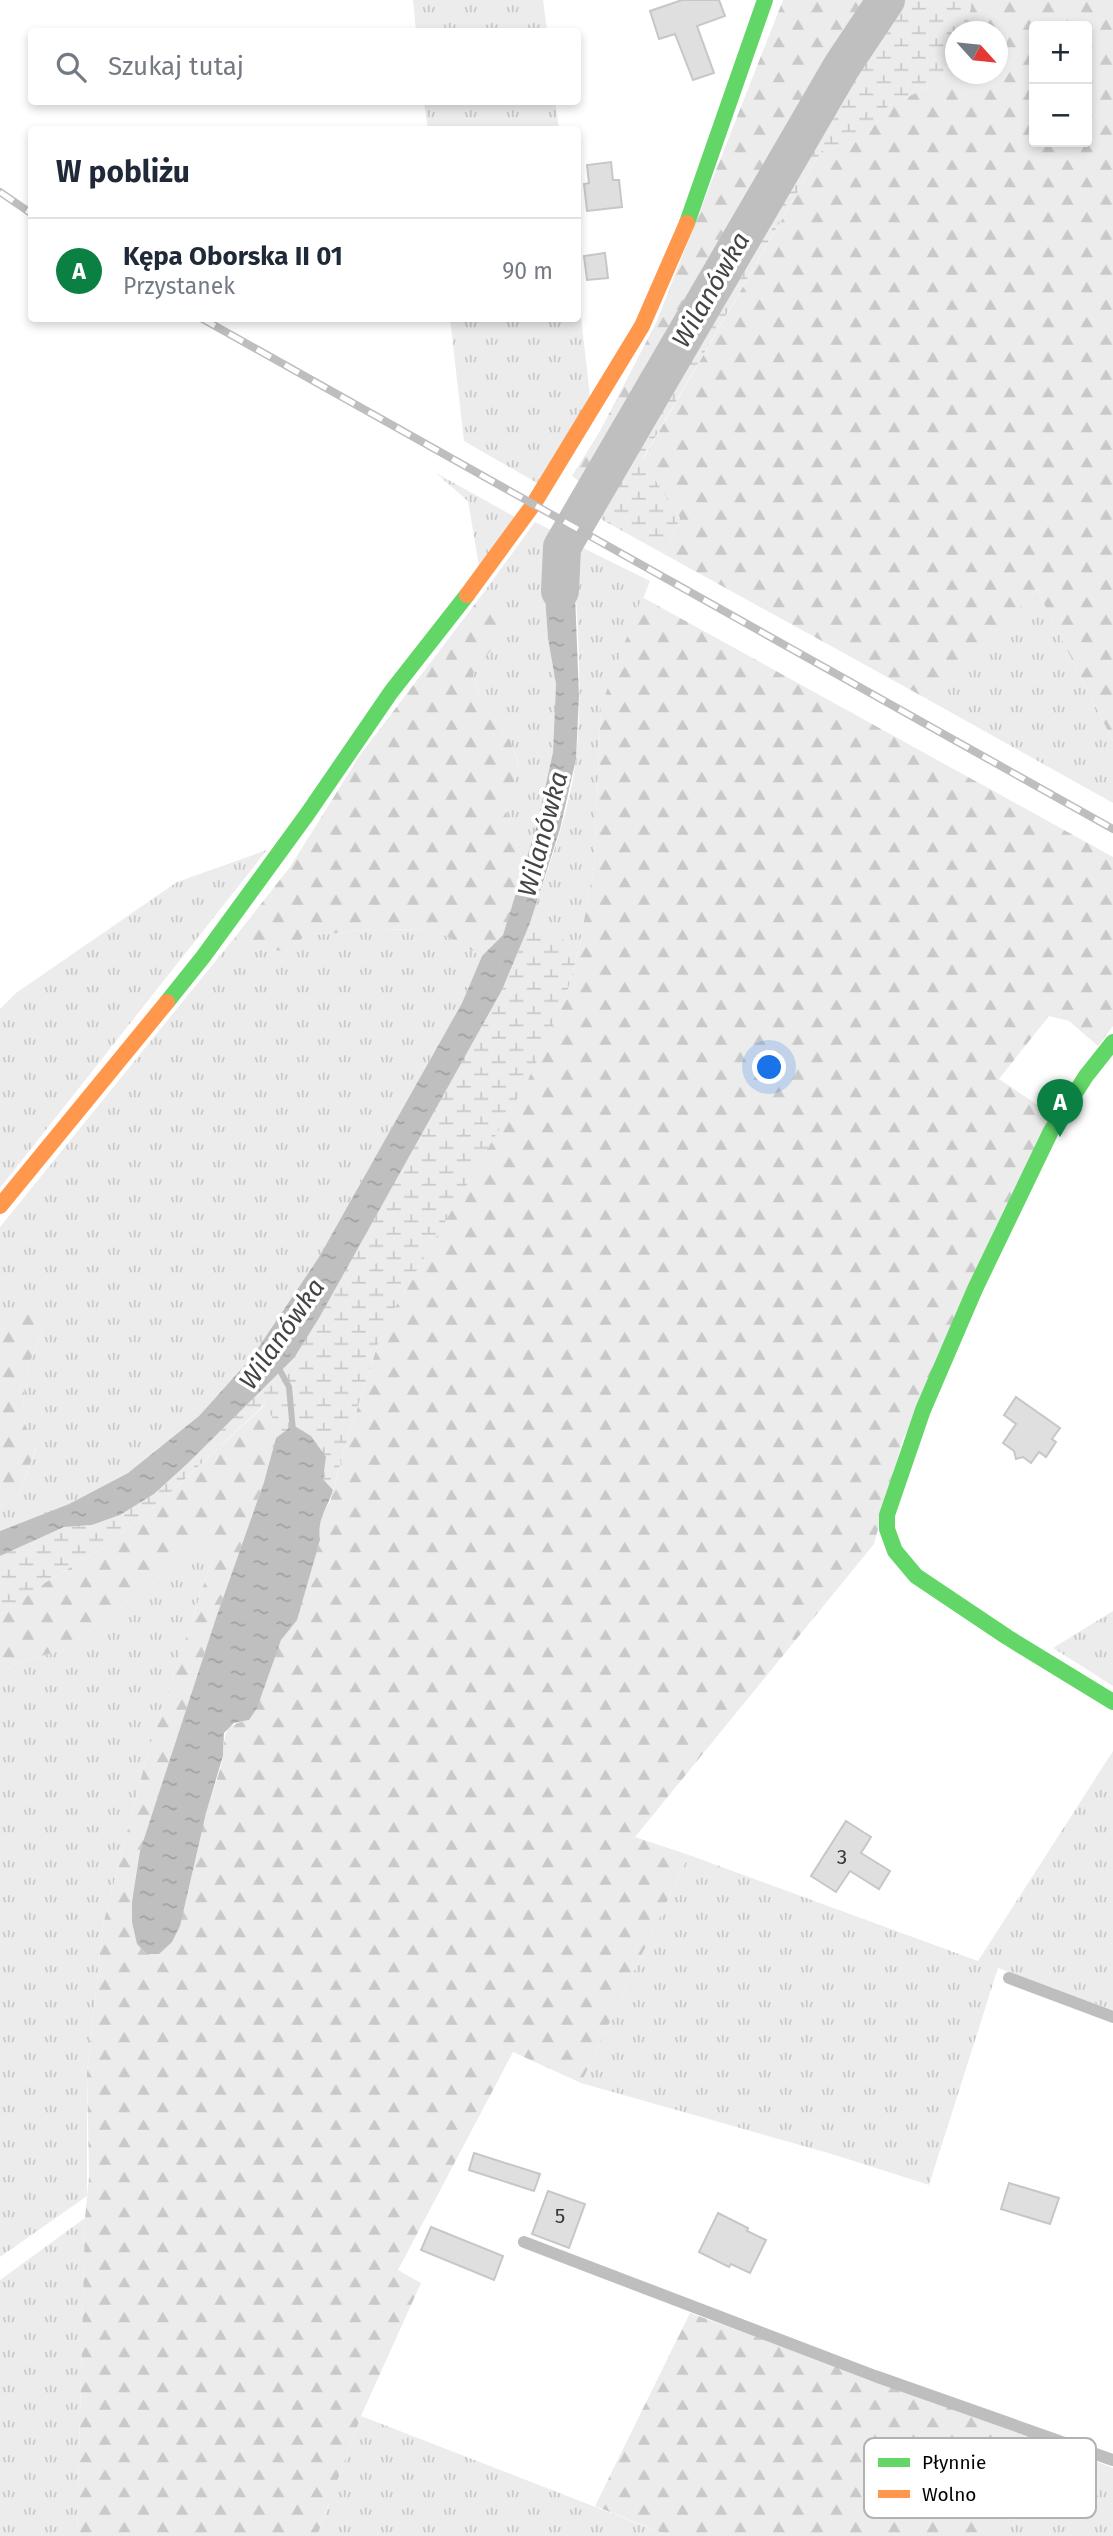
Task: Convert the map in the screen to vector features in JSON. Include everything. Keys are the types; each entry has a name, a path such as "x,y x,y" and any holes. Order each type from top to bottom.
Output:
{"street":[{"path":"0,1206 203,957 308,813 376,713 500,553 533,505 642,326 688,220 765,0"},
{"path":"1113,1042 1086,1076 1051,1131 981,1277 923,1410 887,1516 887,1528 895,1551 910,1570 928,1586 1113,1702"}],"lane":[{"path":"1009,1978 1113,2017"},
{"path":"524,2242 875,2376 1051,2438"},
{"path":"1096,2454 1113,2460"}],"green space":[{"path":"413,0 543,0 547,28 416,28"},
{"path":"783,0 870,0 588,488 572,476 600,431 656,323"},
{"path":"870,0 972,0 968,21 945,21 945,71 939,82 888,106 864,139 822,150 642,460 680,518 664,554 579,507"},
{"path":"972,0 1113,0 1113,741 1037,590 927,699 664,554 680,518 642,461 822,150 864,139 888,106 939,82 945,71 945,84 1008,84 1008,21 968,21"},
{"path":"424,105 555,105 559,126 428,126"},
{"path":"581,316 590,397 537,483 464,441 450,322 581,322"},
{"path":"436,473 515,517 479,566 468,501"},
{"path":"535,522 559,534 544,583 548,639 556,684 553,752 525,867 505,809 519,765 510,740 481,703 473,673 508,626 478,600"},
{"path":"573,543 650,581 601,706 594,866 579,948 530,923 569,799 576,757 579,677"},
{"path":"1037,590 1113,741 1113,803 927,699"},
{"path":"642,597 1113,857 1113,1026 1098,1046 1069,1021 1049,1016 999,1079 1051,1114 902,1442 874,1544 635,1837 689,1855 581,2083 513,2052 398,2270 421,2283 361,2416 317,2536 77,2536 85,2218 89,2177 87,2074 103,1925 148,1752 212,1560 203,1540 161,1576 63,1650 17,1663 0,1674 0,1615 46,1582 103,1548 170,1493 266,1404 273,1419 276,1438 264,1482 216,1618 140,1851 137,1944 146,1954 159,1954 220,1768 225,1736 229,1728 249,1720 317,1550 322,1514 330,1502 383,1328 527,1080 565,1000 579,948 594,866 601,706"},
{"path":"478,600 509,626 473,674 481,703 510,740 519,766 505,809 525,867 503,935 482,956 435,930 372,929 329,934 310,933 284,951 251,949 235,937 290,867 360,755"},
{"path":"267,850 0,1188 0,1009 16,993 177,882"},
{"path":"530,923 579,948 565,1000 528,1080 383,1328 333,1490 323,1479 293,1425 276,1438 273,1419 265,1404 170,1493 103,1548 46,1582 0,1615 0,1556 64,1527 92,1525 120,1515 154,1494 294,1358 502,990"},
{"path":"372,929 435,930 482,956 462,1003 319,1257 252,1357 199,1416 128,1473 69,1504 0,1531 0,1507 19,1494 36,1449 21,1416 29,1364 44,1327 9,1320 0,1331 0,1227 235,937 251,949 284,951 310,933 329,934"},
{"path":"34,1310 44,1327 29,1364 21,1416 36,1448 19,1494 0,1507 0,1331 9,1320"},
{"path":"203,1540 212,1560 148,1752 103,1925 87,2074 87,2196 0,2257 0,1674 17,1663 63,1650 161,1576"},
{"path":"1113,1611 1113,1686 1053,1648"},
{"path":"1113,1751 1113,2010 998,1968 929,2185 835,2155 581,2083 689,1855 978,1961"},
{"path":"85,2218 77,2536 0,2536 0,2280"},
{"path":"690,2313 1035,2438 864,2438 864,2518 1010,2518 1001,2536 670,2536 595,2506"},
{"path":"361,2416 670,2536 317,2536"},
{"path":"1096,2461 1113,2468 1113,2536 1001,2536 1010,2518 1096,2518"}],"water":[{"path":"559,534 573,543 579,696 576,759 560,829 530,923 502,990 294,1358 154,1494 120,1515 92,1525 64,1527 0,1556 0,1531 69,1504 128,1473 199,1416 252,1357 319,1257 462,1003 482,956 503,935 537,825 553,752 556,684 548,639 544,583"},
{"path":"293,1425 311,1436 326,1457 323,1479 333,1490 321,1519 320,1540 297,1620 281,1640 257,1708 249,1720 234,1723 224,1733 223,1756 206,1813 180,1926 172,1942 159,1954 146,1954 137,1944 132,1922 132,1902 140,1851 216,1618 264,1482 276,1438"}],"building":[{"path":"682,0 719,0 725,16 697,26 714,73 693,80 675,34 659,39 650,11"},
{"path":"611,162 613,180 619,180 622,207 587,211 584,184 589,183 587,165"},
{"path":"605,253 608,278 587,280 584,256"},
{"path":"1016,1397 1060,1428 1052,1439 1056,1442 1046,1457 1039,1452 1031,1463 1023,1457 1016,1459 1014,1451 1003,1443 1016,1424 1004,1415"},
{"path":"846,1821 871,1837 861,1853 890,1871 879,1889 850,1871 836,1892 811,1876"},
{"path":"474,2153 540,2174 534,2191 469,2170"},
{"path":"1009,2183 1059,2198 1050,2224 1001,2209"},
{"path":"548,2191 585,2204 569,2248 532,2234"},
{"path":"718,2213 766,2240 750,2273 731,2264 729,2267 699,2252"},
{"path":"431,2227 503,2256 494,2280 421,2250"}],"waterway":[{"name":"Wilanówka","path":"560,591 562,547 842,66 886,0"},
{"path":"277,1365 289,1387 293,1431"}],"railway":[{"path":"0,192 28,211"},
{"path":"208,322 1113,829"}],"traffic: fast":[{"path":"687,223 765,0"},
{"path":"167,1002 308,813 391,692 467,595"},
{"path":"1113,1042 1086,1076 1051,1131 975,1289 923,1410 887,1515 887,1529 895,1551 916,1576 1007,1637 1113,1702"}],"traffic: slow":[{"path":"467,595 533,505 642,326 687,223"},
{"path":"0,1206 167,1002"}],"place":[{"name":"Kępa Oborska II 01","path":"1060,1137"}]}
